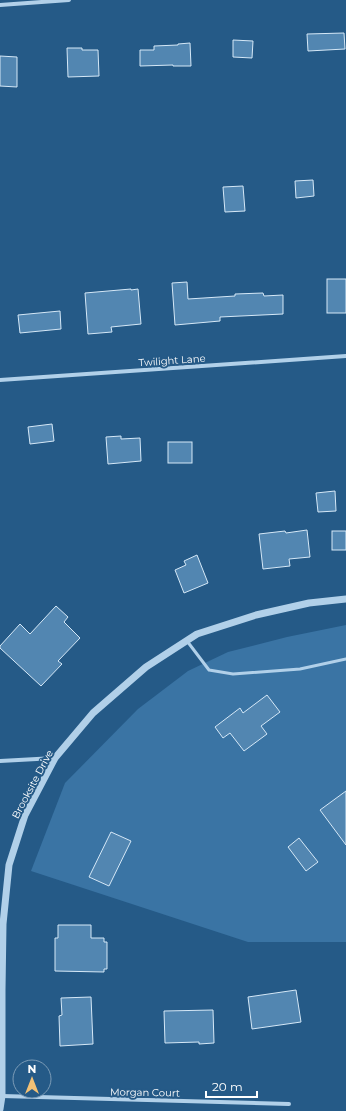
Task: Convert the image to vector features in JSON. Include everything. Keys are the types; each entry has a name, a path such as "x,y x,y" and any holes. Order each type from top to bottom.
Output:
{"street":[{"path":"0,5 69,0"},
{"name":"Twilight Lane","path":"0,380 346,356"},
{"name":"Brooksite Drive","path":"0,1109 2,1096 3,924 9,865 25,815 55,758 93,713 146,667 197,634 256,615 309,603 346,599"},
{"path":"0,761 55,758"},
{"name":"Morgan Court","path":"2,1096 289,1104"}],"lane":[{"path":"187,641 209,670 233,674 300,669 346,659"}],"shaded area":[{"path":"346,625 346,942 248,942 31,871 65,783 138,709 188,671 228,652 287,637"}],"building":[{"path":"344,33 345,49 308,51 307,34"},
{"path":"233,40 253,41 252,58 233,57"},
{"path":"190,43 191,66 140,66 140,50 154,50 154,46"},
{"path":"67,48 98,50 99,76 68,77"},
{"path":"0,56 17,57 17,87 0,86"},
{"path":"313,180 314,196 296,198 295,181"},
{"path":"243,186 245,211 225,212 223,187"},
{"path":"327,279 346,279 346,313 327,313"},
{"path":"187,282 188,299 235,296 235,294 263,293 264,296 283,295 283,314 220,317 220,321 175,325 172,283"},
{"path":"138,289 141,324 111,327 112,332 88,334 85,293"},
{"path":"60,311 61,329 20,333 18,315"},
{"path":"52,424 54,441 30,444 28,427"},
{"path":"121,436 121,439 140,438 141,461 108,464 106,437"},
{"path":"168,442 192,442 192,463 168,463"},
{"path":"335,491 336,511 318,512 316,493"},
{"path":"307,530 310,557 289,559 290,566 263,569 259,534 285,531 286,533"},
{"path":"332,531 346,531 346,550 332,550"},
{"path":"197,555 208,583 184,593 175,570 186,565 184,561"},
{"path":"56,606 68,617 64,622 80,638 58,661 62,664 41,686 0,648 0,646 20,624 30,634"},
{"path":"267,695 280,712 261,726 267,734 244,751 230,733 223,738 215,727 240,708 243,713"},
{"path":"346,791 346,845 320,810"},
{"path":"111,832 131,841 109,886 89,877"},
{"path":"299,838 318,862 306,871 288,847"},
{"path":"58,925 91,925 91,938 104,938 104,942 107,942 107,969 104,969 104,972 55,971 55,938 58,938"},
{"path":"296,990 301,1022 252,1029 248,997"},
{"path":"91,997 93,1044 60,1046 59,1016 62,1015 61,998"},
{"path":"213,1010 214,1043 165,1043 164,1011"}]}
